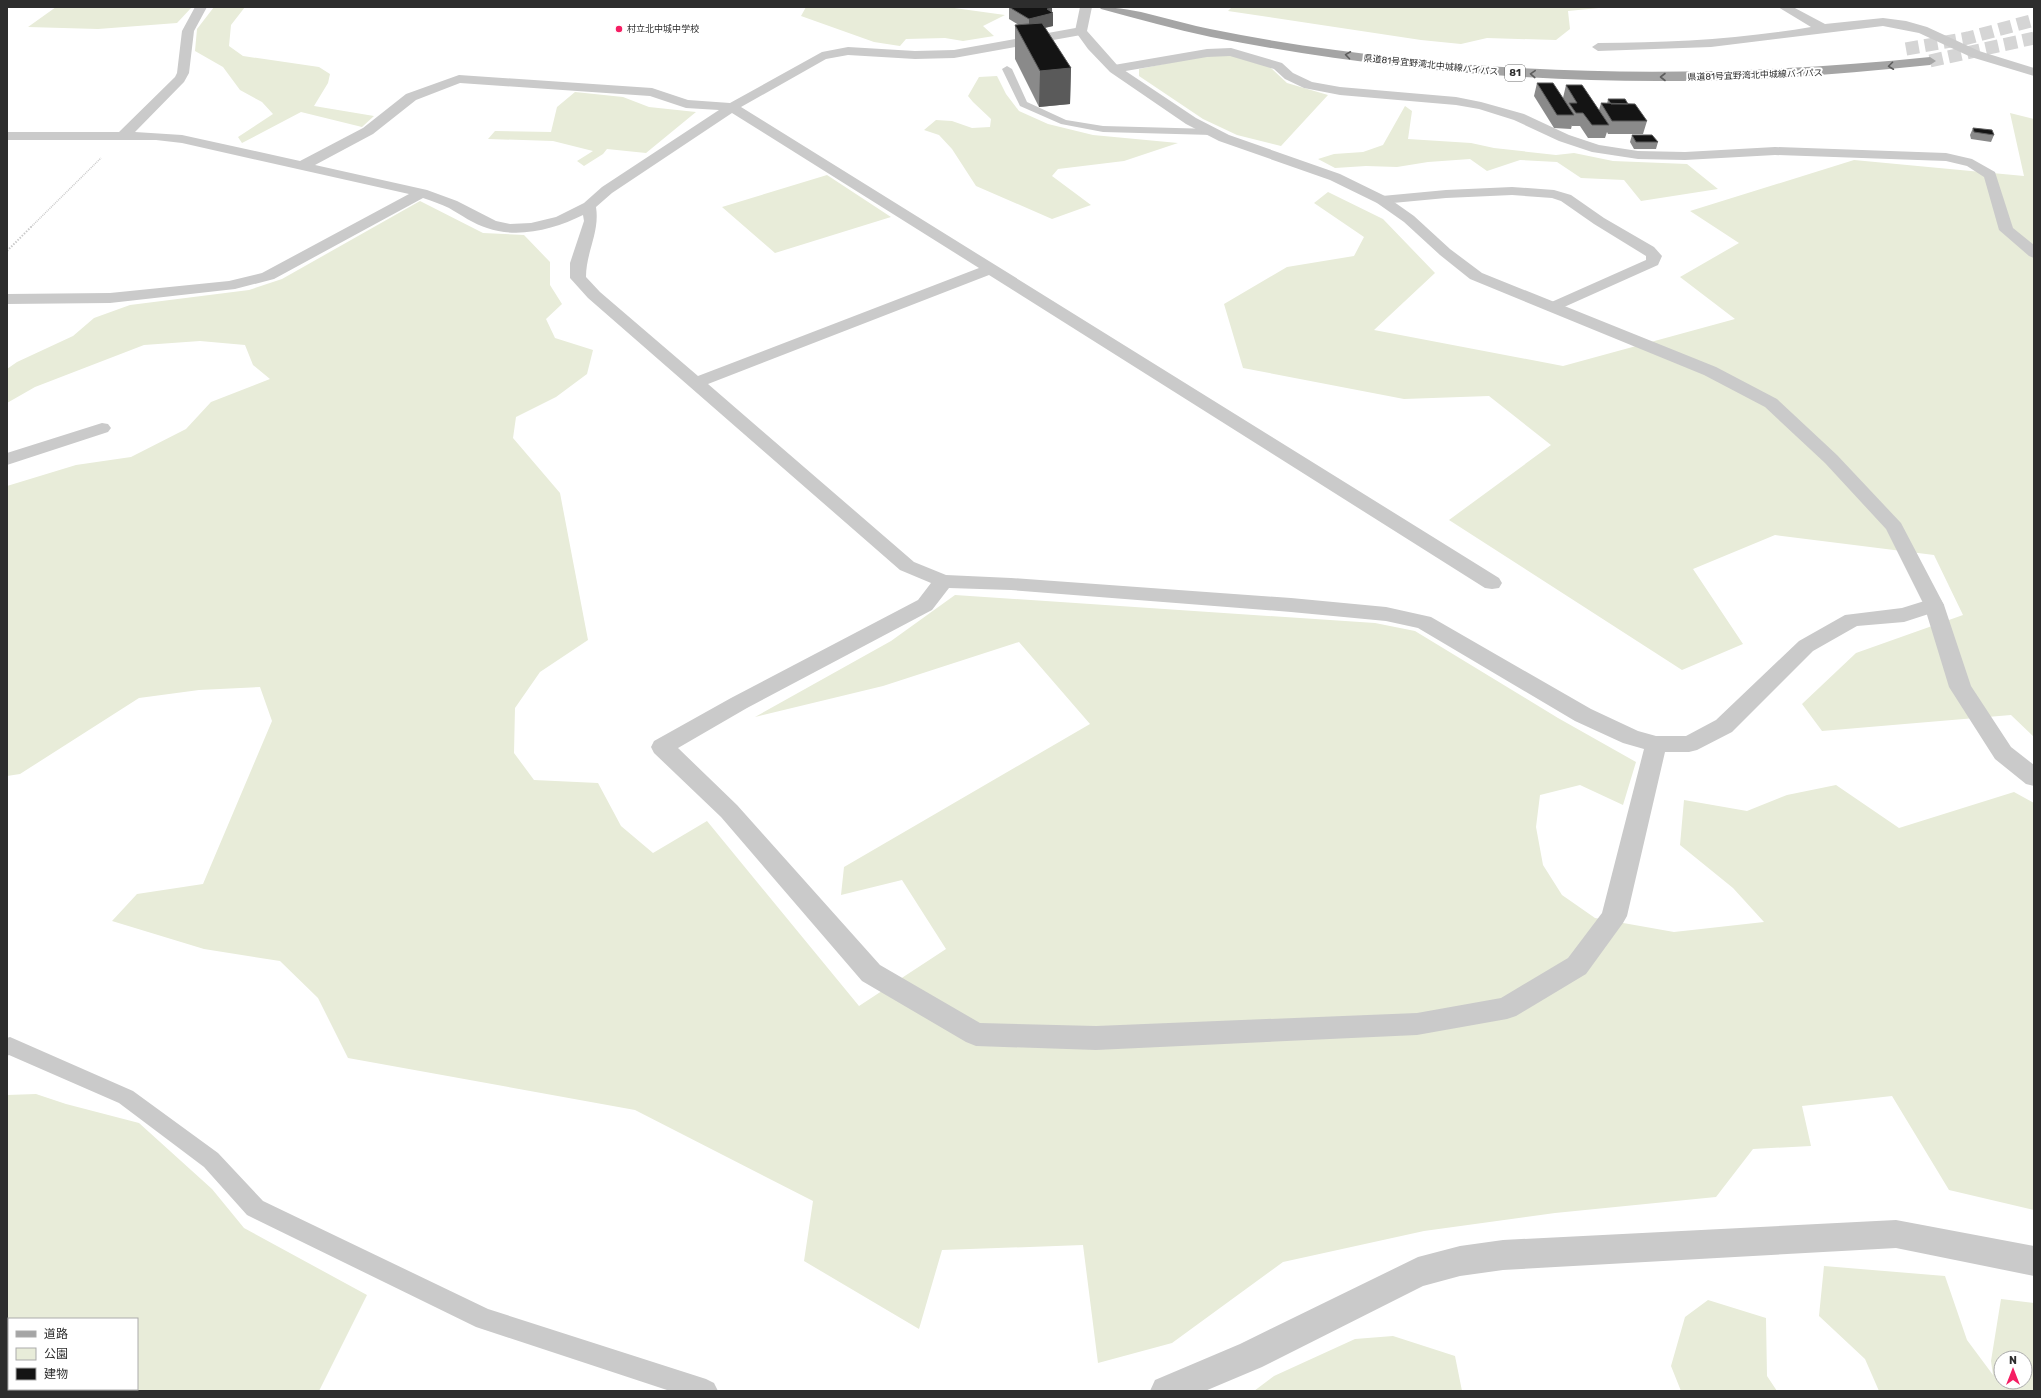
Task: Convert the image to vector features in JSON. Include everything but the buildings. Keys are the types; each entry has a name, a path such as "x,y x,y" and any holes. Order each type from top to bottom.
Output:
{"main road":[{"name":"県道81号宜野湾北中城線バイパス","path":"1105,7 1226,36 1386,61 1501,72 1608,77 1706,77 1811,73 1930,61"},
{"path":"1152,7 1177,13"},
{"name":"県道81号宜野湾北中城線バイパス","path":"1223,23 1396,51 1547,64 1705,66 1832,58"}],"street":[{"path":"123,136 180,79 183,73 188,31 201,7"},
{"path":"1086,7 1081,32 1092,46 1114,69 1191,121 1224,138 1335,177 1382,200 1409,220 1445,252 1476,276 1710,371 1771,403 1831,459 1894,526 1934,606 1960,687 2003,753 2034,778"},
{"path":"1784,7 1823,28"},
{"path":"1598,47 1643,47 1777,37 1823,28 1883,22 1906,25 1923,30 1975,54 2034,72"},
{"path":"7,136 123,136 182,139 422,192 452,204 492,225 510,228 531,228 561,220 589,206 607,190 732,107 822,56 848,50 915,55 954,54 1044,36 1081,32"},
{"path":"1114,69 1207,53 1232,52 1278,66 1289,76 1308,85 1340,91 1456,101 1481,106 1519,117 1564,138 1597,149 1638,155 1685,156 1775,151 1946,157 1972,163 1990,175 2006,230 2034,253"},
{"path":"302,166 368,132 411,97 459,79 652,92 686,104 732,107 1492,583"},
{"path":"1382,200 1446,194 1512,191 1554,194 1566,198 1599,221 1649,250 1654,256 1653,262 1553,307"},
{"path":"7,299 110,298 230,286 268,276 422,192"},
{"path":"589,206 591,221 578,263 578,278 594,295 907,566 943,581 1011,584 1207,600 1291,605 1386,614 1424,622 1488,658 1583,715 1631,737 1656,744 1688,744 1724,726 1806,646 1852,620 1904,615 1934,606"},
{"path":"696,383 991,269"},
{"path":"7,459 102,428"},
{"path":"943,581 925,605 739,703 662,747 728,811 871,973 976,1034 1096,1038 1418,1024 1507,1008 1577,966 1614,916 1656,744"},
{"path":"1178,1389 1251,1356 1418,1272 1460,1261 1503,1255 1896,1234 2034,1261"}],"lane":[{"path":"1006,68 1022,104 1064,122 1103,129 1212,132"},
{"path":"7,1047 10,1046 126,1097 211,1160 255,1208 269,1215 484,1319 706,1391"}],"path":[{"path":"7,251 123,136"}],"green space":[{"path":"56,7 192,7 177,23 98,29 28,27"},
{"path":"214,7 245,7 231,25 229,46 243,56 319,67 330,74 328,83 314,106 374,116 362,127 301,112 242,143 238,137 273,114 262,102 240,90 223,67 195,51 197,29"},
{"path":"806,7 947,7 1005,15 983,26 994,36 963,41 945,38 906,39 900,46 874,42 801,16"},
{"path":"1232,7 1609,7 1568,11 1570,29 1556,40 1487,38 1461,44 1421,40 1228,11"},
{"path":"1234,54 1257,61 1271,68 1287,83 1328,95 1281,146 1237,135 1203,119 1139,76 1139,69 1209,55"},
{"path":"997,76 1006,94 1019,111 1048,124 1093,135 1178,143 1124,161 1058,169 1052,176 1091,205 1052,219 976,186 952,149 939,135 924,130 936,120 952,121 972,128 990,127 991,119 968,96 979,77"},
{"path":"575,92 623,97 649,107 696,112 646,153 607,149 603,154 584,166 577,161 593,151 553,141 488,139 495,131 551,132 557,107"},
{"path":"1405,106 1412,111 1408,139 1471,143 1494,148 1556,155 1574,153 1613,161 1687,164 1718,189 1641,201 1624,180 1581,178 1557,162 1520,160 1487,171 1470,159 1428,162 1397,167 1366,166 1335,168 1318,159 1334,154 1363,152 1383,145"},
{"path":"2010,113 2034,119 2034,737 2011,715 1822,731 1802,704 1856,653 1963,615 1934,555 1775,535 1693,569 1743,644 1682,670 1449,520 1551,445 1489,396 1404,399 1243,368 1224,304 1287,267 1354,256 1364,237 1314,203 1328,192 1383,219 1435,273 1374,330 1563,366 1735,319 1680,277 1739,243 1690,211 1854,160 2024,176"},
{"path":"827,175 891,217 775,253 722,207"},
{"path":"420,201 483,233 524,235 550,262 550,285 562,304 546,319 555,338 593,350 587,374 556,397 516,417 513,438 560,493 588,640 540,672 515,708 514,753 534,780 598,783 621,826 653,853 707,821 859,1006 946,949 902,880 841,895 844,867 1090,724 1019,642 883,686 755,717 891,641 955,595 1375,623 1415,631 1558,718 1636,762 1623,805 1580,785 1540,795 1536,827 1543,865 1562,895 1595,918 1674,932 1764,922 1733,888 1680,845 1684,800 1747,811 1787,795 1836,785 1899,828 2014,792 2034,803 2034,1210 1949,1190 1892,1096 1802,1106 1811,1146 1753,1149 1716,1197 1555,1213 1424,1231 1283,1262 1172,1343 1098,1363 1083,1245 942,1250 919,1329 804,1261 813,1201 635,1110 348,1058 318,998 280,961 204,949 112,921 137,894 203,884 272,721 260,687 199,690 139,698 20,774 7,776 7,486 76,465 131,457 186,429 211,402 270,379 253,365 245,345 200,341 144,345 35,387 7,403 7,369 17,362 73,336 94,318 130,305 249,290 282,279"},
{"path":"36,1094 66,1104 139,1123 212,1189 244,1228 367,1295 319,1391 7,1391 7,1095"},
{"path":"1824,1266 1945,1276 1967,1340 1993,1375 1991,1361 2001,1299 2034,1303 2034,1391 1879,1391 1865,1359 1819,1316"},
{"path":"1708,1300 1766,1318 1767,1376 1777,1391 1681,1391 1671,1366 1685,1317"},
{"path":"1393,1336 1455,1356 1462,1391 1254,1391 1274,1376 1355,1339"}],"tunnel":[{"path":"1906,49 1968,38 2034,20"},
{"path":"1930,61 2034,38"}],"place":[{"name":"村立北中城中学校","path":"619,29"}]}
